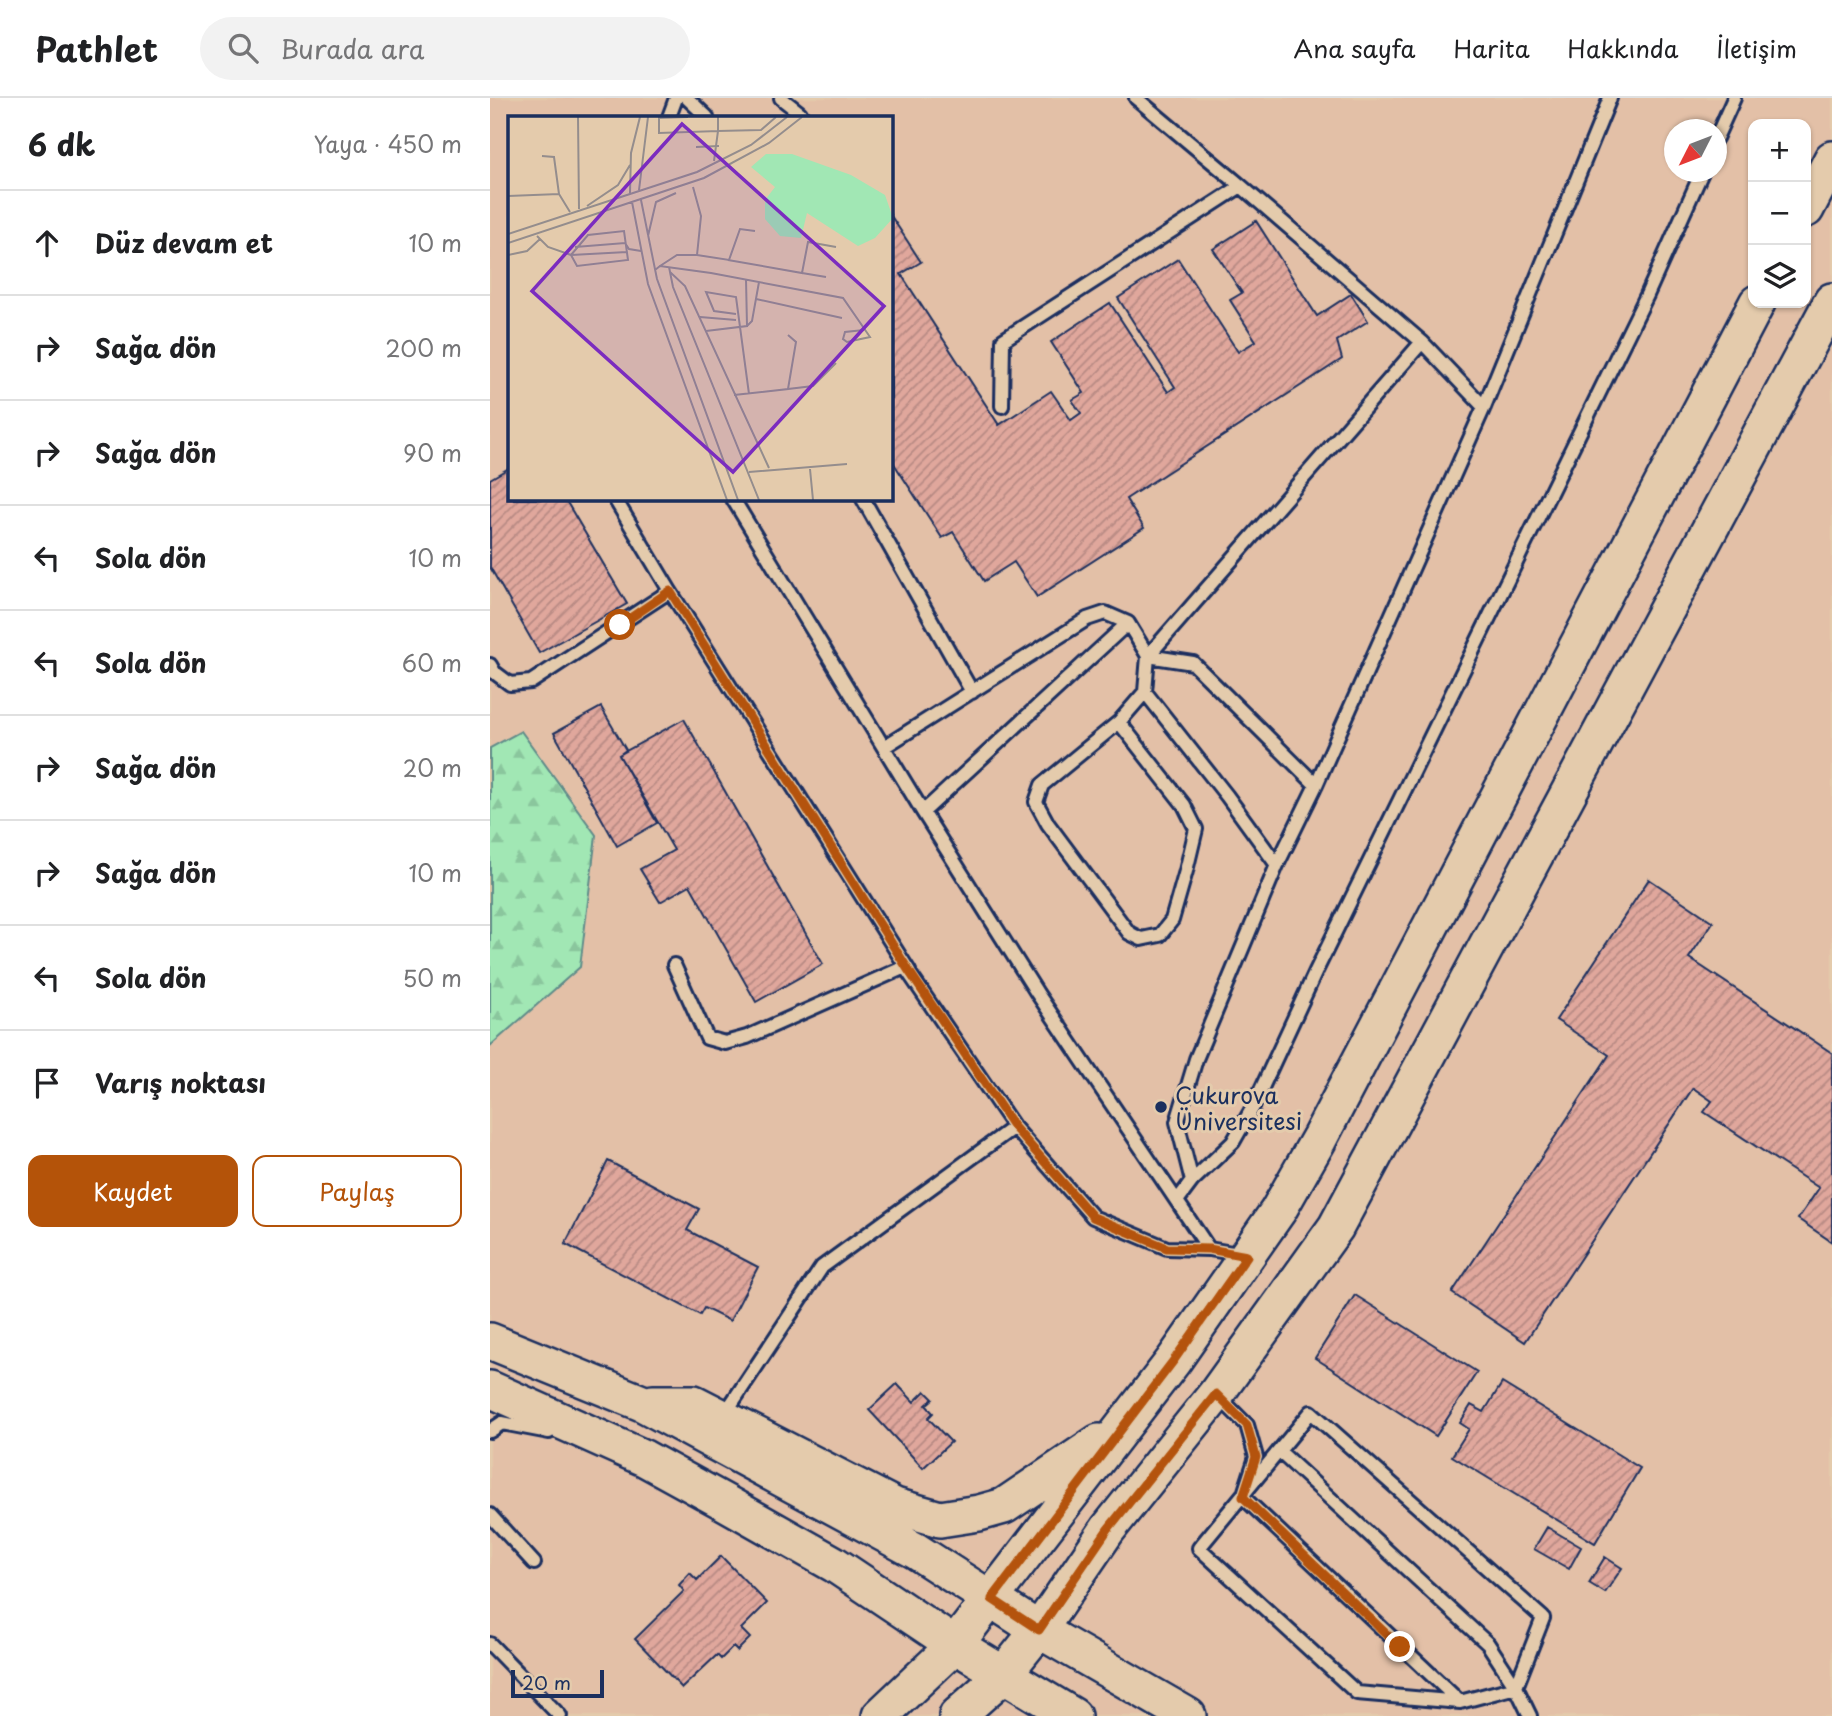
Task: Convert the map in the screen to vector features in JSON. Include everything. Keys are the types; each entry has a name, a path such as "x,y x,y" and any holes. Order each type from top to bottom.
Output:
{"street":[{"path":"1811,199 1832,159"},
{"path":"957,1716 1003,1675 1039,1630 1108,1529 1216,1394 1336,1227 1832,301"},
{"path":"880,1716 955,1644 992,1599 1174,1360 1278,1211 1319,1139 1753,308"},
{"path":"490,1341 642,1403 916,1552 1039,1630 1188,1716"},
{"path":"490,1389 644,1458 834,1564 1003,1675 1073,1716"},
{"path":"642,1403 694,1403 895,1506 940,1519 1004,1506 1124,1424"}],"lane":[{"path":"669,116 676,98"},
{"path":"687,98 706,116"},
{"path":"781,98 801,116"},
{"path":"1136,98 1422,342 1484,407"},
{"path":"1192,1181 1177,1122 1196,1059 1277,865 1316,785 1484,407 1610,98"},
{"path":"1725,119 1734,98"},
{"path":"1177,1201 1192,1181 1233,1142 1253,1107 1316,971 1647,295 1698,182"},
{"path":"1002,407 1003,340 1241,187"},
{"path":"1119,722 1184,805 1196,829 1172,920 1160,935 1141,939 1129,933 1048,824 1036,802 1042,785 1119,722 1145,692 1149,656 1422,342"},
{"path":"616,500 909,971 1014,1127 1093,1217 1167,1248 1209,1249 1247,1256"},
{"path":"734,500 923,812 1037,993 1209,1249"},
{"path":"864,500 972,692"},
{"path":"490,665 494,672 510,684 531,682 670,591"},
{"path":"884,747 1087,619 1105,613 1128,623 1149,656 1193,663 1316,785"},
{"path":"923,812 1128,623"},
{"path":"1145,692 1227,796 1277,865"},
{"path":"674,965 707,1038 725,1043 747,1037 905,967 909,971"},
{"path":"722,1418 822,1266 1014,1127"},
{"path":"1216,1394 1247,1425 1256,1457 1243,1497"},
{"path":"1311,1412 1543,1618 1516,1687 1460,1702 1357,1693 1199,1548 1311,1412"},
{"path":"490,1431 502,1423 535,1428 567,1436 633,1462 644,1458"},
{"path":"1280,1452 1488,1644 1516,1687 1530,1716"},
{"path":"1243,1497 1460,1702"},
{"path":"490,1516 534,1563"},
{"path":"490,1644 560,1716"}],"shaded area":[{"name":"Çukurova Üniversitesi","path":"490,98 1832,98 1832,1716 490,1716"}],"green space":[{"path":"521,731 596,835 580,967 490,1046 490,748"}],"building":[{"path":"892,218 921,262 901,274 999,425 1051,391 1071,420 1081,413 1072,400 1084,393 1051,342 1110,303 1168,392 1175,387 1118,298 1178,259 1238,352 1256,341 1230,300 1242,293 1213,249 1256,221 1317,316 1351,294 1368,321 1337,341 1342,359 1126,499 1144,528 1037,597 1014,562 984,581 953,532 942,538 892,461"},
{"path":"508,469 508,500 566,500 627,604 539,653 490,567 490,479"},
{"path":"601,707 626,750 619,755 657,823 617,846 554,733"},
{"path":"684,719 823,964 756,1002 690,885 660,902 640,869 674,850 619,755"},
{"path":"1649,879 1713,922 1689,958 1832,1053 1832,1242 1798,1219 1819,1188 1704,1112 1712,1101 1693,1088 1525,1342 1452,1293 1609,1055 1556,1020"},
{"path":"608,1161 699,1209 687,1230 758,1267 730,1321 704,1308 700,1315 565,1244"},
{"path":"1355,1295 1477,1372 1436,1436 1315,1358"},
{"path":"1502,1383 1640,1468 1595,1543 1452,1456 1469,1429 1460,1423 1471,1405 1484,1412"},
{"path":"897,1384 914,1402 925,1391 933,1399 926,1405 933,1413 928,1418 951,1442 923,1468 869,1410"},
{"path":"1547,1527 1581,1547 1569,1569 1534,1549"},
{"path":"721,1556 767,1603 741,1629 750,1638 737,1651 733,1647 721,1659 717,1655 682,1688 635,1639 684,1591 679,1585 690,1573 697,1580"},
{"path":"1605,1557 1622,1568 1605,1593 1589,1583"}],"place":[{"name":"Çukurova Üniversitesi","path":"1161,1107"}],"route":[{"path":"620,625 670,591 909,971 1014,1127 1093,1217 1167,1248 1209,1249 1247,1256 1174,1360 992,1599 1039,1630 1108,1529 1216,1394 1247,1425 1256,1457 1243,1497 1400,1647"}]}
